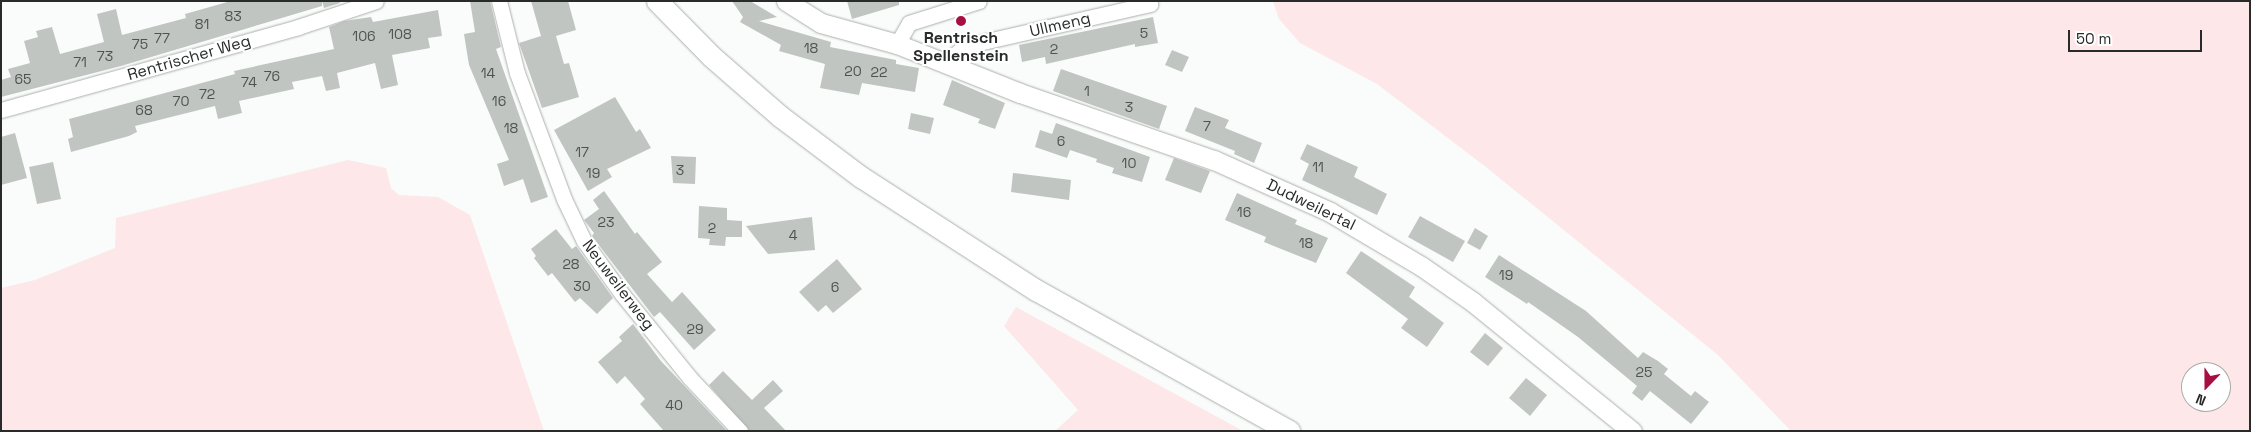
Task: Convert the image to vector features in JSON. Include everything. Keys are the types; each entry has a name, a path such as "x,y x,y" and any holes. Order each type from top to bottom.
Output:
{"main road":[{"path":"657,1 711,56 781,117 861,177 1036,290 1289,431"}],"street":[{"name":"Rentrischer Weg","path":"1,110 298,27 376,1"},
{"name":"Neuweilerweg","path":"499,1 517,73 560,190 584,241 622,294 690,378 740,431"},
{"name":"Dudweilertal","path":"786,1 821,23 897,44 1020,93 1214,160 1330,212 1421,266 1473,302 1632,431"},
{"path":"897,44 909,23 979,1"},
{"name":"Ullmeng","path":"946,62 965,46 1150,4"}],"shaded area":[{"path":"1273,1 2250,1 2250,431 1791,431 1718,355 1486,167 1377,84 1300,43 1279,19"},
{"path":"348,160 386,168 391,188 399,195 438,197 470,215 544,431 1,431 1,288 35,280 115,248 116,218"},
{"path":"1016,307 1243,431 1055,431 1078,410 1004,326"}],"building":[{"path":"231,1 322,1 322,6 121,66 1,97 1,80 11,77 8,69 30,63 24,41 38,37 36,31 52,27 60,54 104,42 97,14 116,9 122,35 186,18 185,14"},
{"path":"322,1 339,1 340,3 324,8"},
{"path":"470,1 490,1 501,47 496,49 548,197 531,203 523,179 504,186 497,164 509,160 469,65 464,34 475,32"},
{"path":"531,1 568,1 576,30 556,36 564,64 569,63 579,97 542,108 519,43 541,36"},
{"path":"732,1 750,1 777,17 759,21 831,42 830,47 896,60 896,64 919,68 915,92 862,83 859,95 820,88 825,64 779,51 781,45 740,22 743,17"},
{"path":"847,1 899,1 899,5 852,19"},
{"path":"438,10 442,36 428,38 430,48 392,55 398,85 381,89 375,63 337,73 340,88 326,91 322,76 292,82 294,89 239,101 242,113 218,119 215,106 135,126 137,132 129,136 71,152 68,139 73,137 69,119 235,74 234,71 334,49 329,27 344,21 371,17 373,22"},
{"path":"1153,17 1158,43 1135,47 1135,44 1046,64 1045,57 1022,62 1019,45"},
{"path":"1172,50 1189,57 1182,72 1165,65"},
{"path":"1061,69 1167,106 1159,129 1053,91"},
{"path":"952,80 1005,103 995,129 978,123 980,119 943,105"},
{"path":"615,97 636,132 640,129 651,148 607,169 612,177 588,191 554,130"},
{"path":"1195,107 1229,120 1225,128 1262,143 1254,163 1234,154 1235,151 1185,131"},
{"path":"911,113 934,118 930,134 908,129"},
{"path":"1056,123 1150,157 1142,182 1112,173 1114,168 1096,162 1097,159 1070,150 1067,158 1035,147 1040,130 1052,134"},
{"path":"15,133 27,178 1,185 1,137"},
{"path":"1307,144 1358,167 1354,177 1387,194 1377,215 1302,180 1309,164 1300,159"},
{"path":"671,156 696,157 695,184 673,183"},
{"path":"1174,158 1210,171 1201,193 1165,180"},
{"path":"53,162 61,199 37,204 29,167"},
{"path":"1013,173 1071,180 1069,200 1011,192"},
{"path":"604,191 635,234 637,232 662,262 647,274 672,302 682,292 716,330 694,350 660,312 654,317 592,236 594,233 584,220 599,209 593,200"},
{"path":"1237,193 1297,220 1295,224 1328,238 1316,263 1264,242 1266,237 1225,220"},
{"path":"699,206 727,208 727,220 742,221 742,237 726,237 725,246 709,245 710,239 698,238"},
{"path":"1420,216 1465,241 1453,262 1408,237"},
{"path":"812,217 815,250 768,254 746,226"},
{"path":"1475,228 1488,236 1480,250 1467,243"},
{"path":"556,229 572,249 576,246 613,298 597,314 580,298 575,302 552,273 548,276 534,258 536,256 531,249"},
{"path":"1361,251 1415,287 1409,297 1444,323 1427,347 1401,328 1408,319 1346,273"},
{"path":"1499,255 1586,311 1638,358 1643,352 1658,361 1668,369 1664,374 1691,396 1695,391 1709,402 1691,424 1650,391 1642,401 1632,393 1637,386 1578,337 1528,302 1527,304 1485,277"},
{"path":"837,259 862,289 833,313 826,305 818,312 799,292"},
{"path":"633,324 661,361 727,431 664,431 640,404 645,399 625,376 617,384 598,362 622,341 619,337"},
{"path":"1485,333 1503,348 1488,366 1470,352"},
{"path":"723,371 752,400 773,380 783,391 764,408 786,431 749,431 709,385"},
{"path":"1526,378 1547,395 1530,416 1509,398"}],"place":[{"name":"Rentrisch Spellenstein","path":"961,21"}]}
